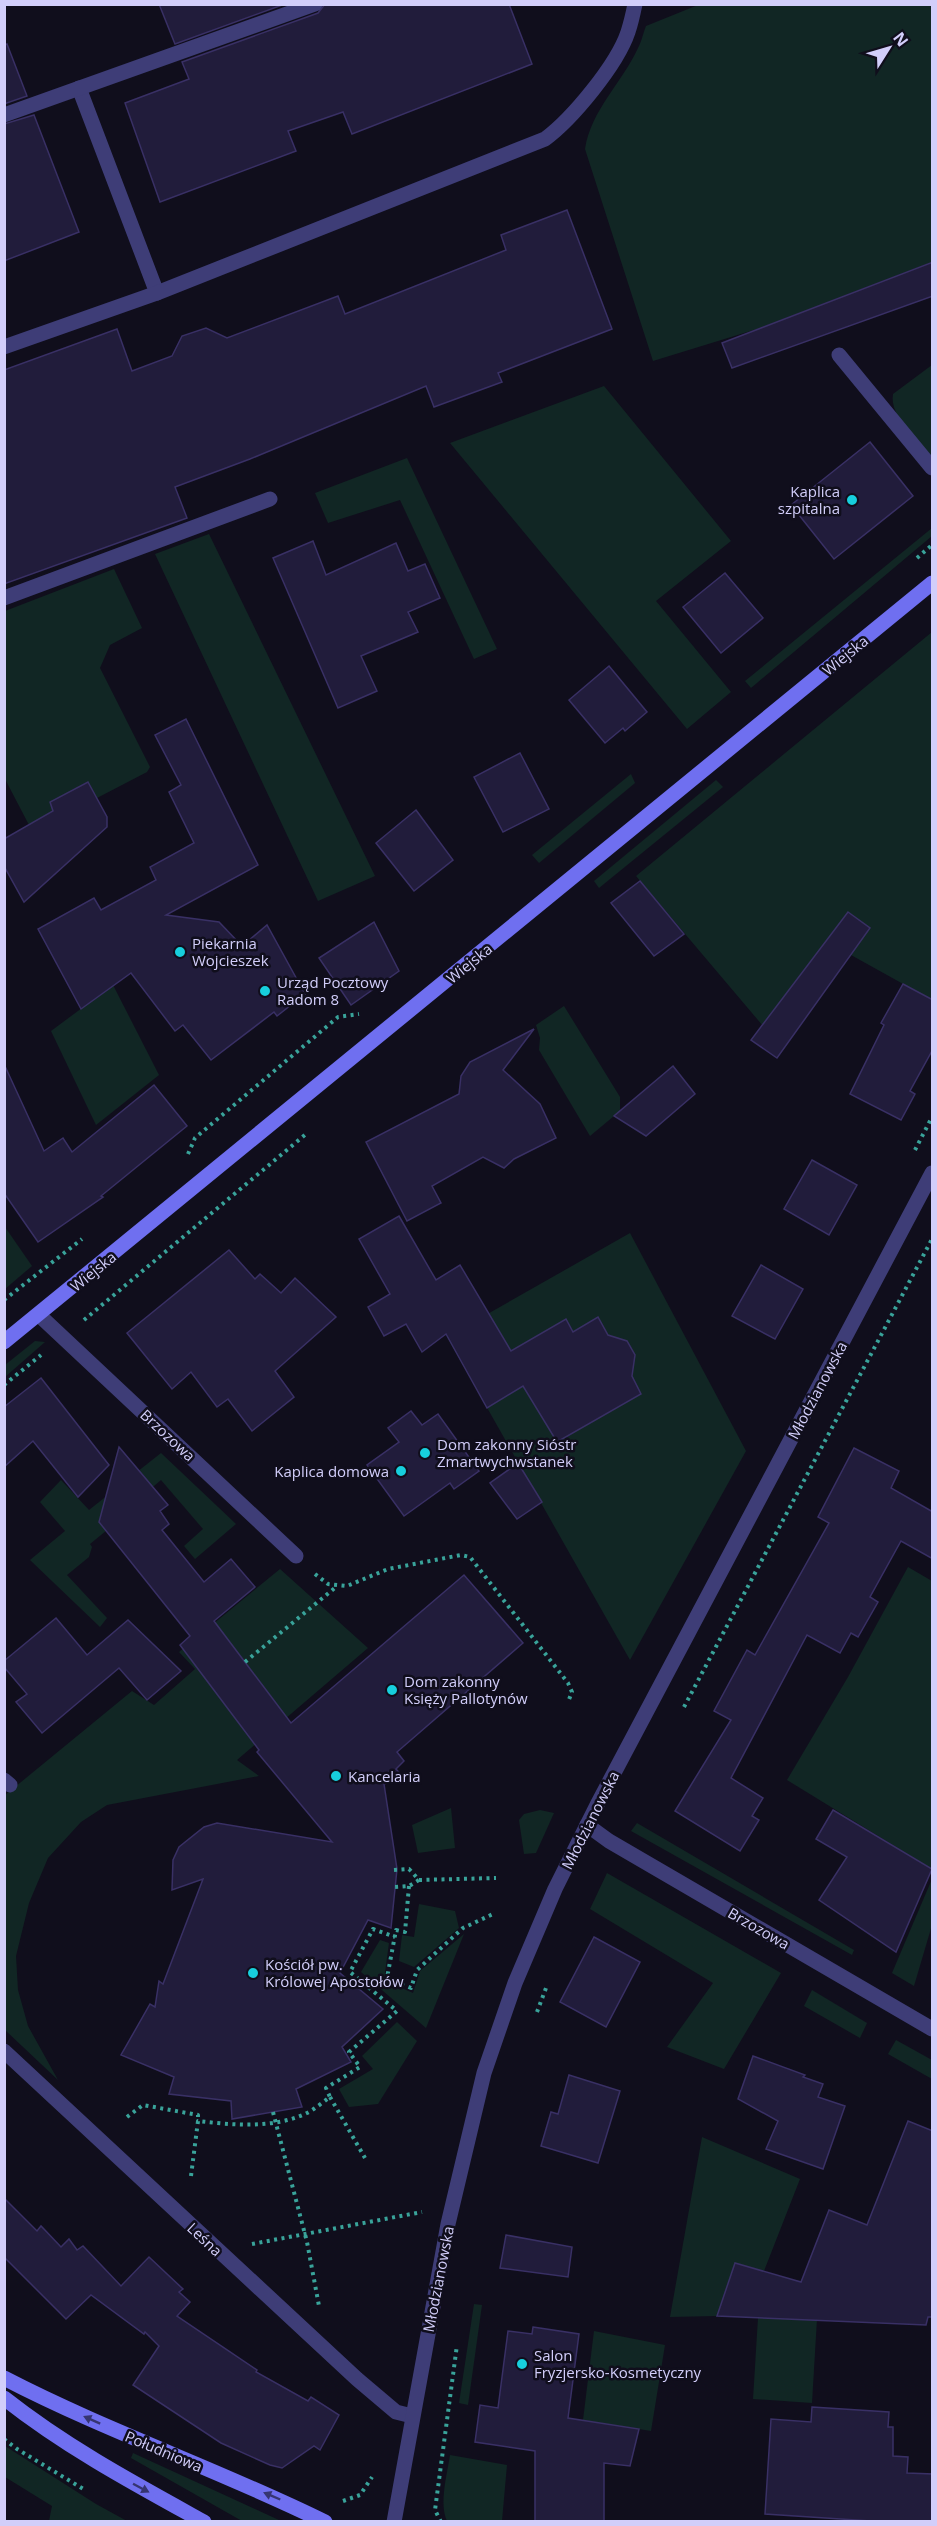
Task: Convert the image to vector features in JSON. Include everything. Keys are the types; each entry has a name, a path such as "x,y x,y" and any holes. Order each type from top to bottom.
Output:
{"street":[{"path":"4,114 315,4"},
{"path":"4,347 157,293 545,139 559,129 604,73 628,34 635,4"},
{"path":"79,88 157,293"},
{"path":"839,355 933,468"},
{"path":"4,598 270,499"},
{"name":"Wiejska","path":"4,1342 933,583"},
{"name":"Młodzianowska","path":"394,2522 448,2224 484,2073 515,1983 555,1889 587,1825 933,1173"},
{"name":"Brzozowa","path":"39,1315 296,1556"},
{"name":"Brzozowa","path":"587,1825 609,1841 933,2029"},
{"name":"Leśna","path":"4,2051 216,2250 386,2405 396,2412 412,2416"},
{"name":"Południowa","path":"4,2378 137,2440 283,2501 324,2522"},
{"path":"4,2398 112,2472 204,2522"}],"path":[{"path":"4,1384 313,1129"},
{"path":"296,1556 328,1584 336,1586 358,1583 388,1569 462,1555 470,1557 568,1683 572,1692 568,1702"},
{"path":"245,1662 336,1586"},
{"path":"394,1870 409,1869 419,1880"},
{"path":"394,1887 409,1886 419,1880 495,1878"},
{"path":"409,1886 405,1932 396,1930 387,1978 411,1988 417,1970 464,1928 493,1914"},
{"path":"364,2158 326,2088 360,2067 349,2052 397,2011 350,1972 373,1929 395,1937"},
{"path":"198,2121 235,2125 275,2121 306,2113 330,2097"},
{"path":"127,2117 143,2104 198,2115 191,2176"},
{"path":"273,2112 305,2234 320,2309"},
{"path":"216,2250 423,2212"},
{"path":"437,2487 435,2510 441,2522"}],"green space":[{"path":"698,5 932,5 932,262 757,329 653,361 585,149 588,135 600,109 631,61 646,26"},
{"path":"932,365 932,457 900,420 893,403 893,394"},
{"path":"604,386 731,541 656,601 731,692 687,729 450,443"},
{"path":"407,458 497,649 474,659 400,500 328,523 315,493"},
{"path":"932,528 932,536 751,688 745,681"},
{"path":"209,534 375,876 318,901 155,554"},
{"path":"114,569 142,628 110,645 100,668 150,767 147,772 97,798 87,782 51,802 54,811 29,825 5,779 5,611"},
{"path":"932,632 932,1000 851,955 763,1026 636,876"},
{"path":"631,774 635,783 539,863 532,855"},
{"path":"716,780 723,787 599,888 594,881"},
{"path":"113,985 159,1075 96,1125 51,1031"},
{"path":"564,1006 620,1097 620,1111 590,1136 539,1050 540,1038 536,1025"},
{"path":"5,1227 32,1266 4,1289"},
{"path":"630,1233 746,1451 630,1660 447,1337"},
{"path":"35,1341 45,1342 5,1377 5,1365"},
{"path":"161,1453 236,1524 195,1559 184,1546 203,1529 161,1480 127,1509 129,1512 90,1544 92,1547 89,1557 67,1575 107,1618 100,1627 30,1560 65,1531 40,1502 61,1480 89,1510"},
{"path":"908,1567 932,1581 932,1869 787,1780 848,1677"},
{"path":"280,1569 368,1648 237,1760 259,1776 107,1805 81,1822 48,1858 29,1903 16,1956 18,1990 28,2026 58,2080 5,2030 4,1796 132,1691 154,1705 195,1669 179,1652"},
{"path":"451,1808 455,1848 418,1853 412,1825"},
{"path":"540,1810 554,1813 536,1853 524,1854 519,1820 524,1814"},
{"path":"637,1823 854,1950 852,1955 631,1831"},
{"path":"607,1873 781,1973 724,2069 667,2047 713,1983 590,1909"},
{"path":"932,1879 932,1925 914,1986 892,1973"},
{"path":"419,1904 455,1911 459,1928 414,1967 399,1961 402,1935 414,1937"},
{"path":"464,1934 426,2028 361,1972 380,1940 389,1943 384,1980 413,1993 420,1971"},
{"path":"812,1990 867,2023 860,2038 804,2006"},
{"path":"397,2022 417,2041 378,2104 349,2107 339,2089 373,2069 362,2056"},
{"path":"896,2040 932,2060 932,2079 888,2054"},
{"path":"702,2137 800,2179 764,2271 735,2263 717,2316 670,2317"},
{"path":"474,2304 482,2305 468,2405 459,2403"},
{"path":"758,2318 817,2319 812,2403 753,2399"},
{"path":"594,2331 665,2345 651,2431 583,2420"},
{"path":"5,2446 127,2521 49,2521 52,2506 5,2477"},
{"path":"133,2453 281,2521 242,2521 131,2458"},
{"path":"450,2455 507,2465 502,2521 447,2521 444,2497"}],"building":[{"path":"159,4 285,4 175,44"},
{"path":"325,4 509,4 532,64 352,134 343,112 288,131 296,151 160,202 125,103 189,79 182,62 318,13"},
{"path":"7,44 27,96 4,104 4,45"},
{"path":"34,115 79,232 4,261 4,124"},
{"path":"567,210 612,329 498,373 502,382 434,407 426,386 250,459 175,487 187,518 4,584 4,370 117,329 132,371 172,356 182,336 206,328 227,338 338,296 345,314 506,250 501,235"},
{"path":"933,262 933,296 732,368 722,343"},
{"path":"870,442 913,496 834,559 791,505"},
{"path":"313,541 326,575 396,543 408,571 425,564 440,598 408,612 418,632 361,656 377,691 338,708 273,558"},
{"path":"725,573 763,618 721,653 683,607"},
{"path":"609,666 647,712 625,731 623,728 605,743 569,700"},
{"path":"186,719 258,865 166,915 219,922 242,946 267,925 305,994 277,1016 274,1012 211,1060 183,1025 175,1031 131,973 81,1009 38,929 94,898 101,910 156,880 150,867 194,843 169,792 181,785 155,735"},
{"path":"520,753 549,809 503,832 474,777"},
{"path":"88,782 107,817 107,827 24,902 4,866 4,839 53,811 50,802"},
{"path":"416,810 453,860 414,891 376,843"},
{"path":"640,881 684,934 654,956 611,903"},
{"path":"848,912 870,928 777,1058 751,1040"},
{"path":"374,922 399,971 351,1005 319,958"},
{"path":"903,984 933,1000 933,1049 910,1091 915,1094 901,1120 850,1094 884,1025 881,1023"},
{"path":"534,1029 503,1070 540,1104 556,1138 514,1159 504,1168 483,1157 432,1186 441,1203 407,1221 366,1142 459,1094 461,1076 470,1062"},
{"path":"4,1064 44,1151 63,1138 72,1152 154,1085 187,1126 101,1196 103,1197 38,1242 4,1193"},
{"path":"673,1066 695,1094 646,1136 614,1116"},
{"path":"812,1160 857,1185 829,1235 784,1209"},
{"path":"399,1216 436,1280 460,1265 511,1351 566,1319 573,1332 598,1317 608,1335 627,1341 635,1355 632,1376 641,1394 557,1442 523,1386 487,1408 446,1334 422,1352 406,1324 384,1336 368,1307 390,1294 359,1239"},
{"path":"229,1250 255,1279 260,1274 281,1293 295,1278 336,1317 275,1371 294,1397 252,1431 228,1399 217,1407 191,1372 172,1389 127,1333"},
{"path":"761,1265 803,1289 775,1339 732,1316"},
{"path":"41,1378 109,1465 78,1497 33,1441 4,1467 4,1407"},
{"name":"Dom zakonny Sióstr Zmartwychwstanek","path":"411,1411 422,1425 438,1414 479,1471 454,1489 450,1483 404,1516 367,1465 399,1442 388,1428"},
{"path":"119,1447 168,1505 160,1511 169,1524 162,1530 204,1582 231,1559 255,1587 214,1621 291,1723 464,1575 523,1643 397,1752 404,1761 396,1769 404,1778 384,1784 397,1869 391,1928 368,1920 340,1973 383,2009 342,2047 351,2062 296,2089 302,2107 232,2119 231,2101 169,2094 174,2077 121,2055 150,2004 155,2007 159,1981 163,1984 203,1879 172,1890 173,1860 179,1847 204,1827 217,1823 332,1842 257,1752 259,1750 180,1645 190,1636 99,1522"},
{"path":"854,1448 899,1471 891,1488 933,1512 933,1559 901,1541 870,1597 878,1602 858,1637 851,1633 840,1653 807,1635 731,1778 763,1798 752,1816 759,1820 740,1851 675,1811 731,1720 714,1711 747,1650 755,1655 829,1523 818,1517"},
{"path":"518,1463 542,1502 517,1519 490,1483"},
{"path":"56,1618 87,1655 128,1620 181,1671 147,1700 119,1668 42,1733 16,1702 27,1694 4,1667 4,1661"},
{"path":"833,1810 932,1869 896,1952 819,1900 847,1857 816,1839"},
{"path":"594,1937 640,1962 606,2027 560,2002"},
{"path":"753,2056 823,2084 818,2097 845,2106 823,2169 766,2149 778,2121 738,2099"},
{"path":"569,2075 620,2091 598,2163 541,2146 551,2112 558,2114"},
{"path":"908,2121 933,2131 933,2317 928,2317 926,2325 717,2316 735,2263 801,2282 829,2210 867,2225"},
{"path":"4,2198 37,2231 41,2226 61,2247 69,2239 77,2250 83,2246 121,2286 149,2257 183,2289 179,2292 190,2302 177,2316 257,2370 256,2372 308,2401 311,2397 339,2415 320,2450 314,2446 282,2468 270,2465 221,2443 133,2385 159,2346 145,2332 144,2334 91,2295 66,2319 4,2257"},
{"path":"506,2235 572,2247 568,2277 500,2268"},
{"path":"533,2327 579,2334 568,2418 639,2429 630,2466 604,2463 604,2522 535,2522 535,2451 475,2442 480,2405 498,2408 508,2331 532,2334"},
{"path":"812,2407 889,2412 888,2427 893,2427 893,2456 908,2457 907,2473 933,2474 933,2522 886,2522 765,2514 771,2419 811,2422"}],"place":[{"name":"Kaplica szpitalna","path":"852,500"},
{"name":"Piekarnia Wojcieszek","path":"180,952"},
{"name":"Urząd Pocztowy Radom 8","path":"265,991"},
{"name":"Dom zakonny Sióstr Zmartwychwstanek","path":"425,1453"},
{"name":"Kaplica domowa","path":"401,1471"},
{"name":"Dom zakonny Księży Pallotynów","path":"392,1690"},
{"name":"Kancelaria","path":"336,1776"},
{"name":"Kościół pw. Królowej Apostołów","path":"253,1973"},
{"name":"Salon Fryzjersko-Kosmetyczny","path":"522,2364"}]}
